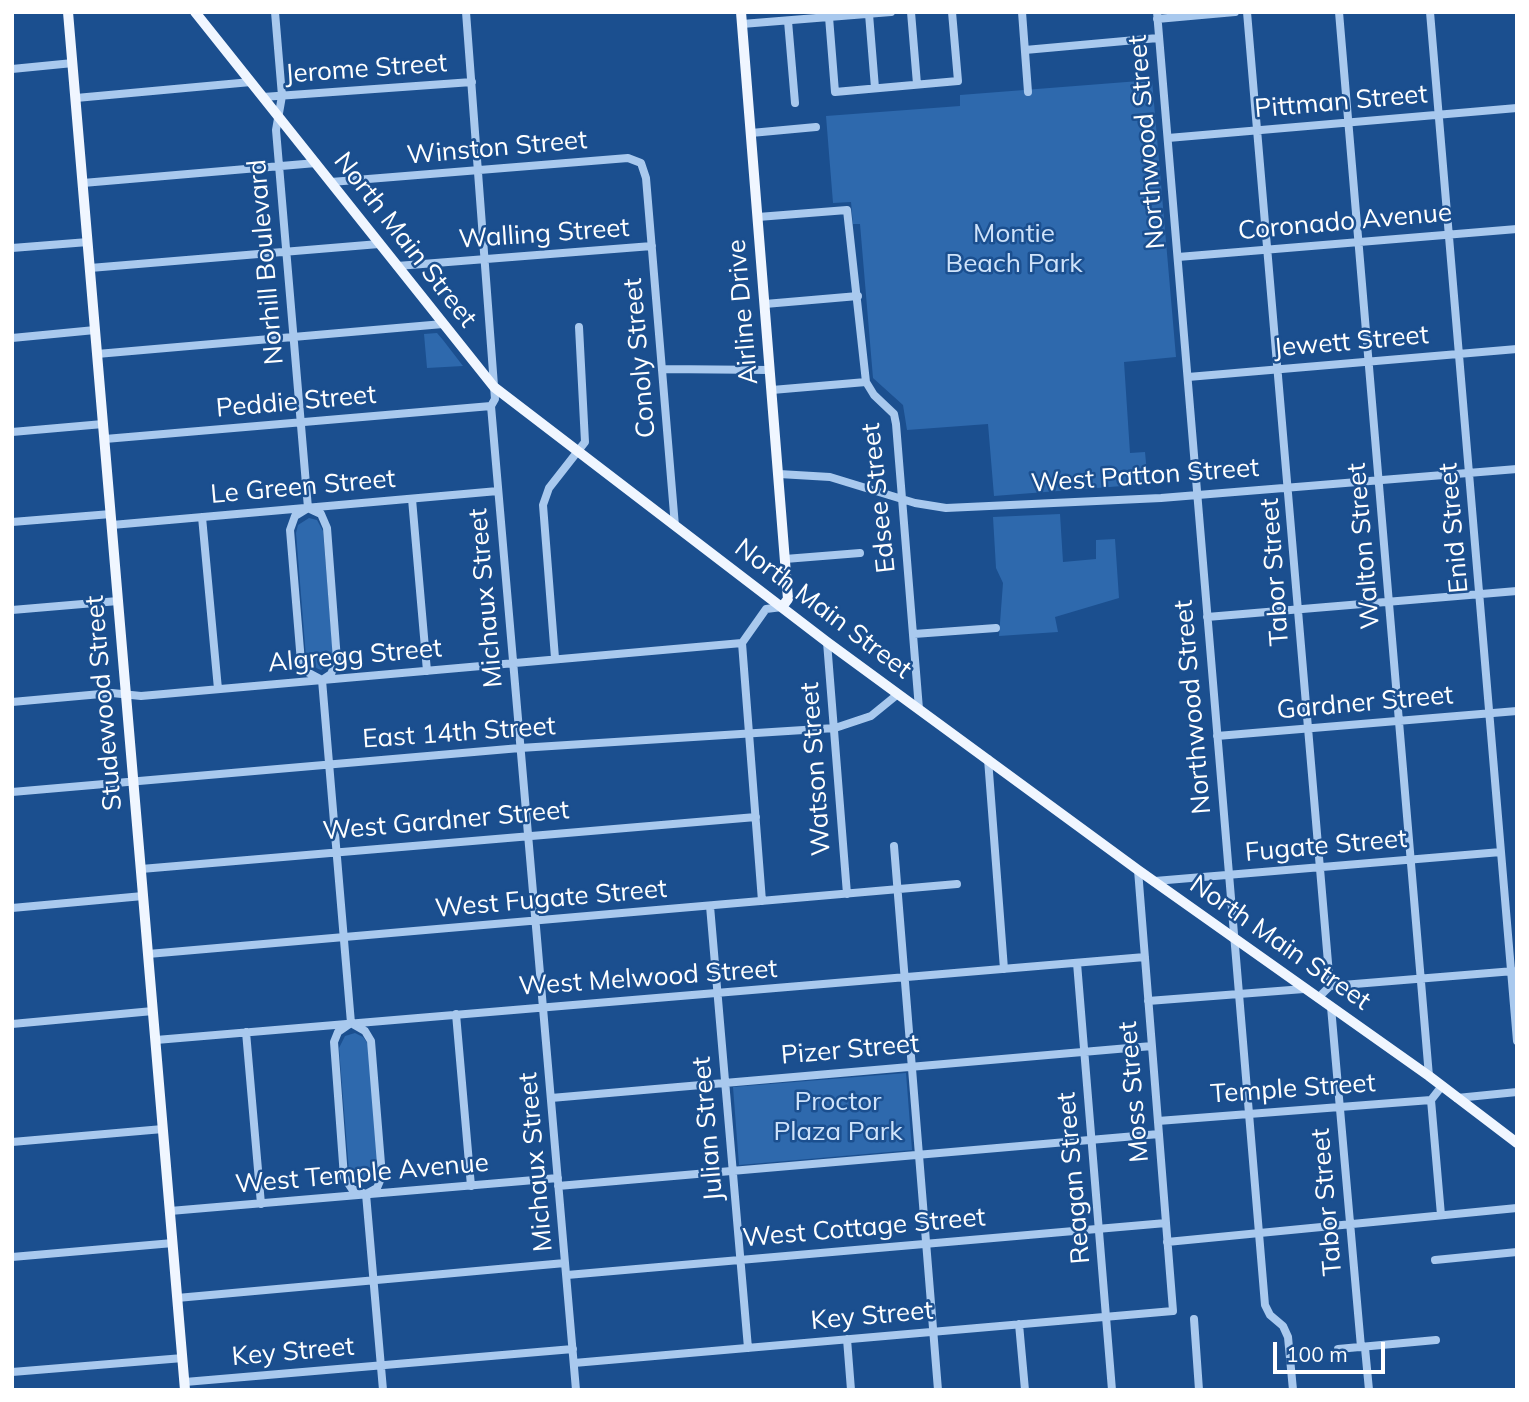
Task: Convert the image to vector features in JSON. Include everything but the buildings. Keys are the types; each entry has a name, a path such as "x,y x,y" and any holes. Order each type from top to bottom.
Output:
{"main road":[{"name":"Studewood Street","path":"69,12 185,1386"},
{"name":"Airline Drive","path":"741,12 788,599 782,607"},
{"name":"North Main Street","path":"196,13 495,387 827,642 1138,870 1429,1076 1517,1143"}],"street":[{"path":"196,13 209,12"},
{"name":"Norhill Boulevard","path":"275,12 282,96 276,130 308,508"},
{"name":"Michaux Street","path":"466,12 495,387 495,399 491,405 576,1390"},
{"path":"742,24 891,12"},
{"path":"911,12 917,84"},
{"path":"829,17 835,92 958,81 952,12"},
{"path":"1022,12 1028,92"},
{"path":"1157,15 1235,12"},
{"name":"Tabor Street","path":"1247,12 1290,488 1330,986"},
{"name":"Walton Street","path":"1339,12 1429,1076"},
{"name":"Enid Street","path":"1430,12 1501,852 1514,971 1517,1041"},
{"path":"869,14 876,88"},
{"name":"Northwood Street","path":"1157,15 1265,1304 1270,1315 1283,1326 1288,1337 1293,1390"},
{"path":"788,21 795,103"},
{"path":"1025,50 1158,38"},
{"path":"12,69 73,63"},
{"name":"Jerome Street","path":"76,98 251,82"},
{"name":"Jerome Street","path":"263,97 472,82"},
{"name":"Pittman Street","path":"1168,138 1517,108"},
{"path":"751,133 817,127"},
{"name":"Winston Street","path":"331,182 631,158 643,166 646,186"},
{"path":"83,183 316,163"},
{"name":"Conoly Street","path":"646,186 675,526"},
{"path":"758,217 847,210 866,382 772,390"},
{"name":"Coronado Avenue","path":"1178,257 1517,229"},
{"path":"12,248 88,242"},
{"path":"90,268 379,244"},
{"name":"Walling Street","path":"397,266 652,246"},
{"path":"765,304 858,296"},
{"path":"97,354 443,324"},
{"path":"555,658 543,505 549,488 586,438 579,327"},
{"path":"12,338 95,330"},
{"name":"Jewett Street","path":"1188,377 1517,349"},
{"path":"662,369 770,370"},
{"name":"Edsee Street","path":"866,382 895,418 919,709"},
{"name":"Peddie Street","path":"104,439 491,405"},
{"path":"12,432 103,424"},
{"name":"West Patton Street","path":"779,474 830,477 902,500 958,508 1197,495 1517,469"},
{"name":"Le Green Street","path":"12,522 202,517 498,491"},
{"path":"412,499 428,671"},
{"path":"308,508 321,514 326,523 329,554 337,660 331,674 322,680 307,672 301,662 290,530 295,516 308,508"},
{"path":"202,517 218,689"},
{"path":"785,559 860,553"},
{"path":"1207,617 1517,591"},
{"path":"12,610 118,601"},
{"path":"762,901 743,643 766,609 782,607"},
{"path":"914,634 996,628"},
{"name":"Watson Street","path":"827,642 847,894"},
{"name":"Algregg Street","path":"12,702 112,693 127,695 218,689 743,643"},
{"path":"322,680 351,1023"},
{"name":"East 14th Street","path":"12,792 520,748 835,728 864,720 882,711 898,694"},
{"name":"Gardner Street","path":"1217,736 1517,712"},
{"path":"988,759 1004,969"},
{"name":"West Gardner Street","path":"141,869 756,817"},
{"path":"894,846 938,1390"},
{"name":"Fugate Street","path":"1155,881 1501,852"},
{"name":"Moss Street","path":"1138,870 1173,1311"},
{"name":"West Fugate Street","path":"148,954 957,884"},
{"path":"12,908 143,896"},
{"name":"Julian Street","path":"710,906 748,1348"},
{"name":"West Melwood Street","path":"156,1040 1144,957"},
{"name":"Reagan Street","path":"1077,963 1112,1390"},
{"path":"1318,998 1330,986 1514,971"},
{"path":"1148,1002 1304,989"},
{"name":"Tabor Street","path":"1331,1007 1361,1347 1366,1348 1369,1390"},
{"path":"12,1024 153,1011"},
{"path":"456,1014 471,1186"},
{"path":"351,1023 365,1031 371,1041 382,1176 377,1188 366,1194 352,1189 344,1177 334,1042 338,1032 351,1023"},
{"path":"246,1032 261,1204"},
{"name":"Pizer Street","path":"551,1098 1152,1046"},
{"path":"1440,1215 1431,1100 1443,1087"},
{"path":"1457,1098 1517,1092"},
{"name":"Temple Street","path":"1158,1121 1431,1100"},
{"path":"12,1142 163,1129"},
{"name":"West Temple Avenue","path":"170,1211 471,1186 733,1171 1158,1134"},
{"path":"366,1194 383,1390"},
{"path":"1167,1242 1517,1208"},
{"name":"West Cottage Street","path":"566,1275 1166,1223"},
{"path":"12,1256 173,1243"},
{"path":"1435,1260 1517,1252"},
{"path":"177,1298 565,1263"},
{"name":"Key Street","path":"574,1363 1173,1311"},
{"path":"1194,1319 1199,1390"},
{"path":"1019,1324 1025,1390"},
{"path":"847,1339 851,1390"},
{"path":"1338,1349 1436,1340"},
{"name":"Key Street","path":"185,1386 573,1349"},
{"path":"12,1371 183,1358"}],"green space":[{"name":"Montie Beach Park","path":"1152,80 1176,357 1124,362 1130,453 1145,452 1148,484 994,496 988,424 907,430 903,405 873,378 860,224 853,224 851,202 833,203 826,116 960,106 960,95"},
{"path":"437,333 463,366 427,368 424,334"},
{"path":"1060,514 1063,562 1096,559 1096,540 1115,539 1119,598 1055,617 1058,632 999,636 1003,583 996,568 993,517"},
{"path":"309,518 317,520 323,531 333,655 331,663 321,670 309,665 306,657 296,533 298,525"},
{"path":"355,1033 363,1037 368,1044 379,1174 367,1184 354,1181 349,1171 339,1048 345,1036"},
{"name":"Proctor Plaza Park","path":"906,1073 912,1150 739,1165 733,1087"}]}
